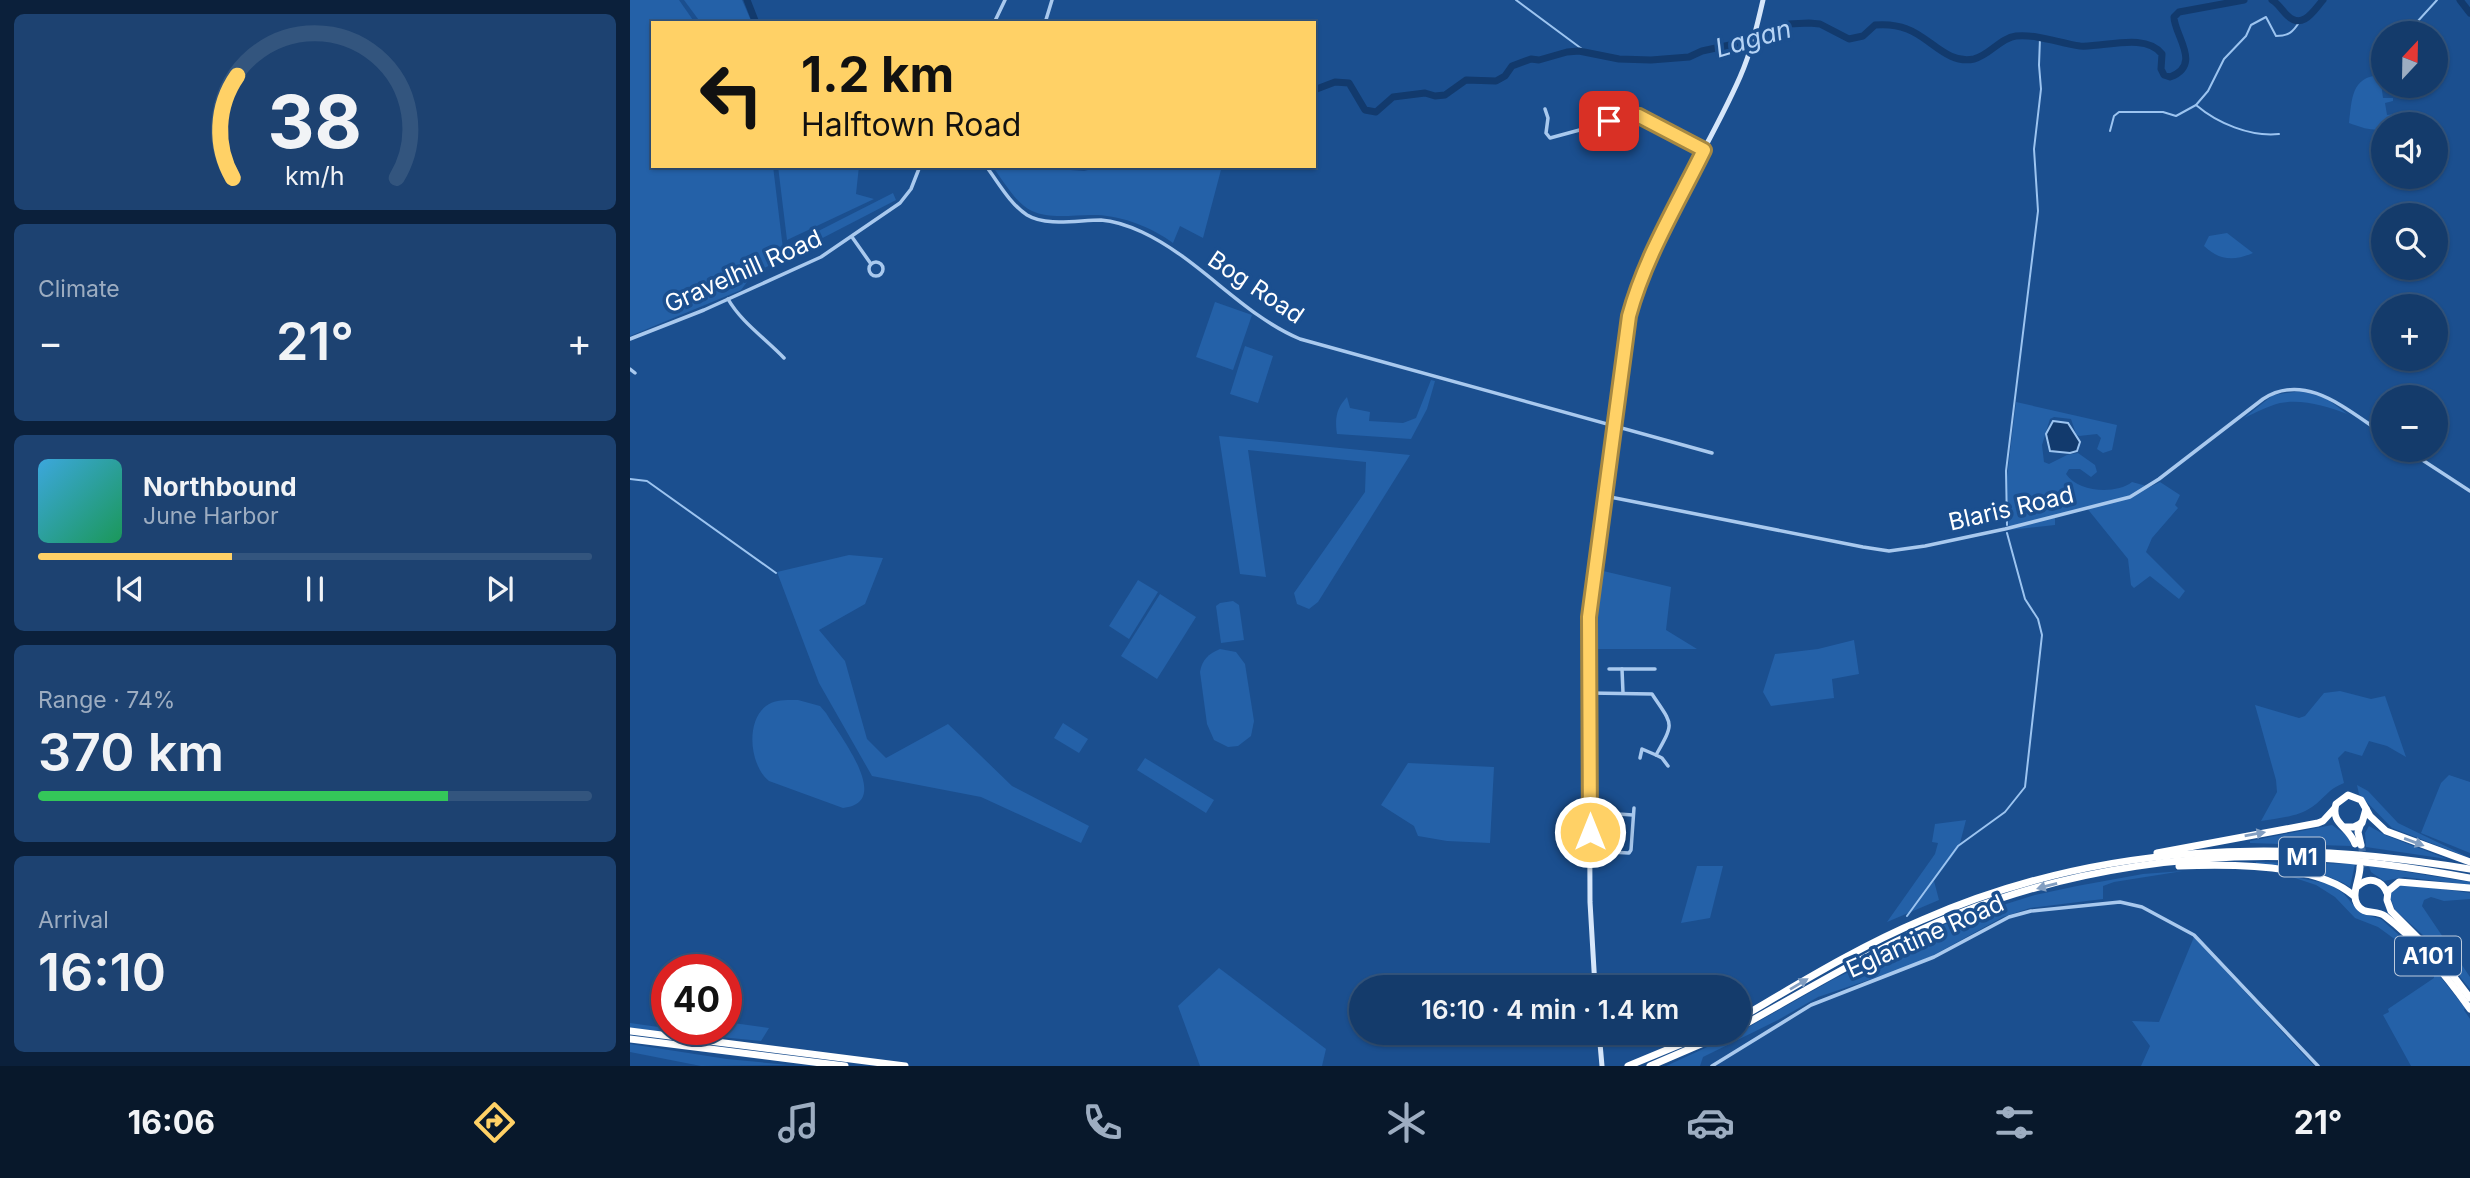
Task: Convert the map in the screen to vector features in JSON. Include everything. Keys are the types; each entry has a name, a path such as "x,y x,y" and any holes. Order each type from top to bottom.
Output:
{"highway":[{"path":"2143,858 2160,851 2323,821 2339,799 2348,795 2361,800 2375,822 2386,831 2470,862"},
{"path":"2334,809 2336,820 2358,845 2358,832 2366,809"},
{"path":"2344,827 2354,827 2362,823"},
{"name":"M1","path":"1751,1012 1867,945 1958,905 2051,875 2143,858 2214,851 2300,850 2373,855 2470,869"},
{"name":"M1","path":"1751,1021 1870,954 1962,912 2055,884 2133,867 2215,859 2298,857 2374,863 2470,878"},
{"path":"2133,867 2263,867 2334,882 2354,896"},
{"name":"A101","path":"2470,998 2445,965 2393,914 2384,886 2363,867 2354,896 2358,906 2362,910 2377,911 2425,952 2470,1009"},
{"path":"2358,886 2366,880 2376,881"},
{"path":"2387,898 2391,887 2399,882 2470,888"},
{"name":"A101","path":"2377,911 2387,898"},
{"path":"630,1031 905,1066"},
{"path":"630,1039 845,1066"},
{"path":"1628,1066 1679,1045"},
{"path":"1650,1066 1699,1045"}],"street":[{"path":"995,21 1005,0"},
{"path":"1046,21 1052,0"},
{"path":"1594,975 1590,932 1589,617 1629,316 1661,233 1740,79 1758,25 1763,0"},
{"path":"1545,109 1548,118 1546,133 1550,138 1635,115 1704,150"},
{"name":"Gravelhill Road","path":"630,339 806,266 900,203 911,189 919,168"},
{"name":"Bog Road","path":"988,168 1025,214 1043,220 1104,220 1143,232 1165,245 1271,325 1300,339 1712,453"},
{"path":"852,237 871,264"},
{"path":"878,262 882,265 879,276 870,274 871,264 878,262"},
{"path":"729,299 742,318 762,334 784,358"},
{"name":"Blaris Road","path":"1605,496 1850,545 1898,550 2005,529 2130,497 2159,479 2263,399 2278,391 2296,389 2319,393 2371,426"},
{"path":"2425,462 2470,491"},
{"path":"1609,669 1655,669"},
{"path":"1622,669 1623,694"},
{"path":"1589,694 1653,694 1668,715 1669,731 1656,755"},
{"path":"1640,758 1642,749 1656,755 1668,766"},
{"path":"1590,851 1629,853 1634,808"},
{"path":"1618,814 1633,815"},
{"name":"Eglantine Road","path":"1712,1066 1811,1005 1934,957 2009,917 2031,911 2120,902 2141,907 2194,935 2318,1066"},
{"path":"1600,1045 1602,1063"}],"shaded area":[{"path":"630,0 679,0 694,21 651,21 651,168 773,168 783,249 893,193 896,200 753,274 741,290 630,336"},
{"path":"684,0 742,0 751,21 700,21"},
{"path":"2370,77 2371,98 2393,98 2393,101 2385,103 2386,112 2371,112 2371,129 2349,123 2355,91 2363,80"},
{"path":"778,168 859,168 856,194 874,199 787,240"},
{"path":"993,168 1084,171 1097,168 1221,168 1203,238 1180,226 1173,243 1127,220 1097,215 1039,214 1026,208"},
{"path":"2227,233 2253,253 2227,258 2216,255 2204,246 2209,236"},
{"path":"1215,302 1252,315 1233,370 1196,357"},
{"path":"1245,346 1273,356 1258,403 1230,394"},
{"path":"1431,380 1435,381 1427,409 1411,439 1337,434 1337,414 1347,397 1350,408 1370,412 1369,421 1403,423 1416,418"},
{"path":"2301,391 2326,398 2347,414 2314,404 2289,402 2271,406 2244,418 2273,395"},
{"path":"2016,402 2117,425 2112,450 2103,453 2097,449 2101,438 2097,434 2079,436 2071,419 2050,419 2042,445 2044,462 2049,464 2078,453 2095,465 2097,472 2091,477 2080,469 2069,469 2066,474 2079,485 2107,490 2132,482 2150,487 2160,482 2180,495 2175,505 2178,508 2152,538 2146,552 2185,591 2179,599 2150,576 2134,588 2131,585 2128,559 2086,507 2055,518 2055,525 2009,530 2006,485"},
{"path":"2053,421 2068,423 2080,442 2077,451 2050,451 2046,434"},
{"path":"1219,436 1410,455 1318,602 1309,609 1297,604 1294,593 1365,492 1366,462 1248,450 1266,577 1240,574"},
{"path":"849,555 883,558 865,604 819,630 845,661 867,739 886,758 948,724 1012,786 1089,826 1081,843 981,797 872,776 819,683 777,572"},
{"path":"1599,570 1671,587 1666,630 1697,649 1593,649 1592,627"},
{"path":"1138,580 1158,592 1129,639 1109,626"},
{"path":"1160,594 1196,617 1157,679 1121,656"},
{"path":"1233,601 1239,605 1244,640 1221,643 1216,606"},
{"path":"1854,640 1859,674 1832,679 1834,698 1771,706 1763,692 1775,654 1818,649"},
{"path":"1220,649 1236,652 1245,664 1254,721 1251,736 1238,746 1228,747 1214,740 1207,724 1200,672 1206,658"},
{"path":"2340,691 2371,699 2385,696 2406,757 2387,746 2369,741 2362,756 2345,751 2338,758 2344,783 2301,813 2261,821 2277,792 2255,705 2299,718 2305,716 2324,693"},
{"path":"798,700 820,706 851,751 863,782 864,794 857,803 843,808 769,781 763,774 752,744 759,713 773,702"},
{"path":"1063,723 1088,739 1079,753 1054,738"},
{"path":"1145,758 1214,800 1206,813 1137,770"},
{"path":"1408,763 1494,767 1490,843 1447,841 1418,836 1414,826 1381,805"},
{"path":"2449,775 2470,782 2470,853 2421,833 2441,783"},
{"path":"2357,785 2368,791 2398,823 2470,858 2392,828 2359,794"},
{"path":"1966,820 1959,847 1934,881 1939,900 1887,922 1935,854 1938,843 1932,842 1935,824"},
{"path":"2332,825 2349,837 2351,846 2250,843 2250,841"},
{"path":"2369,826 2447,859 2366,847 2365,833"},
{"path":"2256,862 2355,864 2350,887 2329,877"},
{"path":"1697,866 1723,866 1710,918 1681,923"},
{"path":"2369,866 2470,882 2470,885 2404,877 2384,881 2371,872"},
{"path":"2183,871 2114,882 2103,886 2103,899 2030,908 2003,917 1932,956 1818,997 1751,1033 1751,1026 1834,979 1864,965 1876,963 1902,943 1955,920 2035,895 2143,874"},
{"path":"2289,876 2330,884 2344,894 2360,913 2381,919 2428,961 2465,1008 2470,1019 2470,1066 2411,1066 2383,1015 2434,976 2400,943 2378,927 2355,918 2335,897 2316,885"},
{"path":"2406,884 2470,893 2470,899 2444,901 2431,897 2424,900 2422,906 2470,977 2470,989 2434,945 2395,910 2389,894 2397,886"},
{"path":"2194,937 2314,1066 2141,1066 2150,1046 2132,1021 2159,1022"},
{"path":"1219,968 1326,1049 1322,1066 1200,1066 1178,1006"},
{"path":"630,1023 651,1026 651,1030 630,1028"},
{"path":"742,1024 769,1028 761,1041 742,1039"},
{"path":"630,1044 727,1059 789,1065 701,1066 630,1052"},
{"path":"1712,1045 1727,1045 1703,1057 1700,1066 1666,1066"}],"waterway":[{"name":"Lagan","path":"747,0 755,21"},
{"path":"1516,0 1586,52"},
{"name":"Lagan","path":"1316,89 1335,82 1349,83 1365,110 1376,112 1393,97 1425,93 1445,95 1466,80 1496,81 1505,76 1512,66 1531,59 1539,60 1579,51 1619,59 1689,57 1702,51 1739,43 1789,24 1809,23 1820,24 1849,39 1863,36 1875,25 1899,27 1915,33 1947,54 1964,60 1980,57 2010,37 2016,36 2040,37 2080,46 2135,42 2155,47 2162,54 2161,69 2164,75 2170,77 2180,72 2186,57 2174,17 2179,12 2244,0"},
{"name":"Lagan","path":"2272,0 2293,20 2299,21 2308,17 2323,0"},
{"path":"2418,21 2437,0"},
{"name":"Lagan","path":"2460,0 2470,13"},
{"path":"2110,131 2114,116 2119,112 2163,112 2176,116 2196,105 2208,91 2224,59 2246,36 2251,25 2266,17 2276,36 2280,36 2290,33 2300,21"},
{"path":"2007,525 2006,471 2038,211 2034,149 2041,89 2040,38"},
{"path":"2196,105 2214,118 2234,127 2257,133 2279,134"},
{"path":"630,479 647,481 776,573"},
{"path":"1907,916 1958,846 2005,812 2025,787 2042,635 2038,619 2025,599 2007,533"}],"tunnel":[{"path":"2361,845 2366,867"}],"route":[{"path":"1590,832 1589,617 1629,316 1661,233 1704,150 1639,116 1632,115 1609,121"}]}
